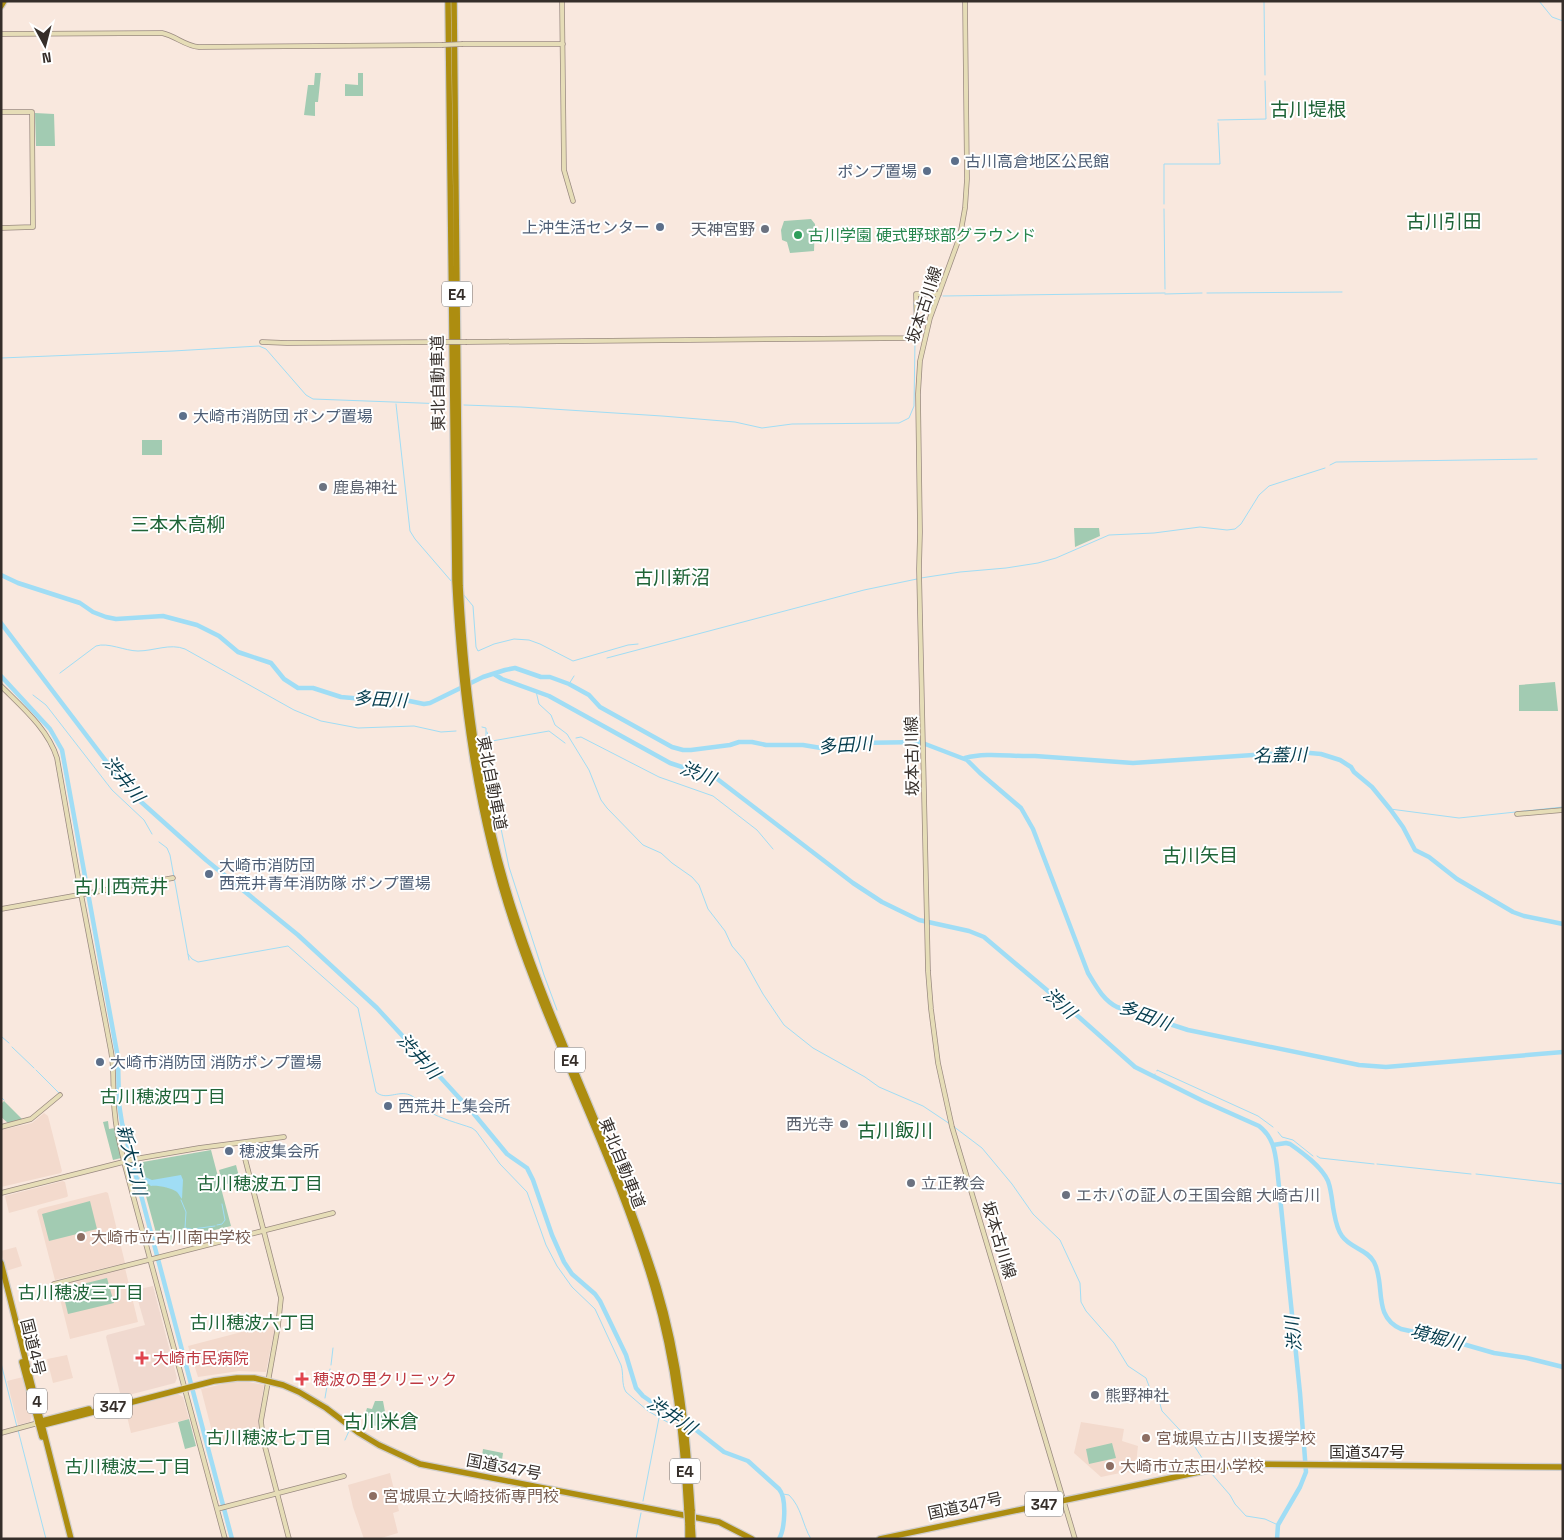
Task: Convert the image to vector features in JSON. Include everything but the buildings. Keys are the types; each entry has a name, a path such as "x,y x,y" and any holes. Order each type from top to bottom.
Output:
{"highway":[{"path":"1,6 4,1"},
{"name":"東北自動車道","path":"448,1 455,581 468,709 481,803 493,857 510,914 540,997 634,1230 654,1289 681,1408 692,1539"},
{"name":"東北自動車道","path":"454,1 460,586 464,673"},
{"name":"国道4号","path":"1,1263 69,1539"},
{"name":"国道4号","path":"1,1277 41,1423"},
{"name":"国道347号","path":"41,1423 218,1377 241,1374 286,1382 307,1392 359,1433 379,1445 420,1464 719,1522 748,1538"},
{"name":"国道347号","path":"880,1539 1210,1469 1245,1464 1563,1467"},
{"name":"東北自動車道","path":"688,1539 690,1524"}],"street":[{"path":"562,1 564,170 573,201"},
{"name":"坂本古川線","path":"965,1 968,173 966,201 963,223 956,249 924,338 919,374 920,576 928,971 933,1033 950,1121 1075,1539"},
{"path":"1,34 162,33 170,35 186,44 199,47 563,44"},
{"path":"1,112 32,112 33,227 1,228"},
{"path":"262,342 912,338 917,333 916,294 939,294"},
{"path":"1,686 41,728 53,745 60,768 114,1067 115,1116 124,1162 219,1508 225,1539"},
{"path":"1517,814 1563,810"},
{"path":"1,909 173,878"},
{"path":"1,1127 31,1119 60,1095"},
{"path":"1,1193 135,1159 284,1138"},
{"path":"241,1143 280,1292 281,1304 262,1415 262,1428 263,1439 289,1539"},
{"path":"54,1284 333,1213"},
{"path":"1,1433 41,1423"},
{"path":"219,1508 344,1476"}],"shaded area":[{"path":"44,1113 48,1116 61,1173 1,1187 1,1130 32,1123"},
{"path":"65,1182 67,1197 9,1213 5,1196"},
{"name":"大崎市立古川南中学校","path":"108,1193 125,1263 55,1280 37,1211"},
{"path":"16,1247 22,1266 6,1271 1,1251"},
{"path":"125,1268 138,1322 70,1339 58,1285"},
{"name":"大崎市民病院","path":"153,1286 177,1378 175,1383 121,1397 106,1337 107,1335 145,1325 135,1290"},
{"path":"265,1326 275,1327 266,1372 239,1371 198,1377 188,1346"},
{"path":"67,1355 73,1378 53,1383 47,1359"},
{"path":"23,1377 32,1416 30,1422 18,1425 7,1381"},
{"path":"232,1382 249,1382 264,1385 258,1432 215,1443 201,1389"},
{"path":"178,1394 183,1397 189,1419 131,1433 125,1408"},
{"name":"大崎市立志田小学校","path":"1081,1422 1124,1429 1122,1441 1138,1446 1135,1473 1125,1472 1101,1477 1074,1453"},
{"name":"宮城県立大崎技術専門校","path":"390,1473 399,1511 393,1513 398,1533 378,1539 364,1539 348,1485"}],"green space":[{"path":"315,73 321,73 318,102 315,102 315,116 304,115 308,85 314,85"},
{"path":"358,73 363,73 363,96 345,96 345,84 358,85"},
{"path":"35,113 54,114 55,146 36,146"},
{"name":"古川学園 硬式野球部グラウンド","path":"811,219 815,224 814,251 790,253 787,242 782,240 781,230 784,221"},
{"path":"142,440 162,440 162,455 142,455"},
{"path":"1074,528 1099,528 1100,536 1075,547"},
{"path":"1555,682 1558,711 1519,711 1519,685"},
{"path":"4,1101 23,1120 8,1123 1,1117 1,1104"},
{"path":"108,1121 109,1129 115,1128 121,1158 113,1160 103,1122"},
{"path":"211,1150 231,1226 159,1244 137,1163"},
{"path":"236,1165 241,1184 236,1185 235,1182 223,1185 219,1170"},
{"path":"90,1201 97,1229 49,1241 42,1214"},
{"path":"107,1278 114,1303 68,1314 62,1289"},
{"path":"375,1401 383,1401 388,1428 371,1425 372,1417 365,1415 367,1408 372,1409"},
{"path":"189,1419 196,1446 185,1449 178,1422"},
{"path":"1112,1443 1116,1458 1089,1464 1086,1449"},
{"path":"483,1449 503,1453 501,1467 481,1463"}],"water":[{"path":"181,1175 183,1180 182,1199 175,1191 164,1187 151,1186 143,1180 145,1177 152,1180"}],"waterway":[{"path":"1264,1 1265,75"},
{"path":"1539,1 1552,17 1563,21"},
{"path":"1218,120 1266,119 1265,81"},
{"path":"1164,204 1164,164 1220,164 1218,123"},
{"path":"1164,209 1165,289"},
{"path":"1207,293 1342,292"},
{"path":"943,296 1165,293"},
{"path":"1165,294 1202,293"},
{"path":"921,297 932,296"},
{"path":"914,303 915,333"},
{"path":"464,405 662,416 735,422 762,428 792,424 899,423 909,418 914,406 915,340"},
{"path":"1,358 259,346 266,349 306,395 313,399 446,404"},
{"path":"396,404 410,531 452,582"},
{"path":"1330,465 1336,462 1537,459"},
{"path":"921,578 1038,563 1056,558 1109,535 1154,533 1200,527 1235,529 1241,524 1259,495 1269,486 1325,468"},
{"name":"多田川","path":"1,575 18,583 80,603 93,612 106,617 116,619 163,616 197,625 219,636 238,652 271,663 284,679 298,688 313,688 341,697 363,699 390,697 424,704 430,703 483,677 515,668 569,684 589,695 600,707 672,747 683,750 730,745 739,742 766,745 803,745 827,749 857,743 920,742 967,760 1021,808 1033,829 1088,973 1104,997 1117,1007 1188,1030 1359,1065 1386,1067 1563,1052"},
{"path":"607,658 864,590 917,579"},
{"path":"463,594 473,606 476,647 478,651 494,644 514,639 529,640 573,661 628,645 638,644"},
{"name":"渋井川","path":"1,623 112,769 140,801 206,860 298,935 377,1008 474,1114 507,1154 527,1168 564,1262 572,1274 595,1294 600,1301 626,1355 636,1388 643,1396 676,1419 686,1422 724,1452 748,1461 779,1489 782,1493 784,1506 783,1528 779,1539"},
{"path":"60,673 96,646 106,645 138,651 179,647 294,710 321,721 358,728 414,726 441,732 456,731"},
{"name":"渋川","path":"494,674 502,679 549,696 670,763 716,778 853,883 882,902 919,920 969,931 984,937 1135,1067 1264,1130 1272,1144 1277,1167 1300,1393 1306,1472 1300,1487 1278,1525 1277,1539"},
{"name":"新大江川","path":"1,676 50,729 62,750 118,1058 119,1104 122,1123 232,1539"},
{"path":"569,684 574,676"},
{"path":"536,691 539,704 551,715 555,725 567,734 589,770 601,800 607,808 643,845 661,853 692,877 699,885 708,909 725,931 732,946 744,960 763,994 784,1025 813,1048 879,1087 923,1106 950,1124"},
{"path":"33,695 46,705 112,790 144,820 152,834"},
{"path":"482,727 486,728 490,776 509,867 557,1010"},
{"path":"487,732 489,739 492,741 549,731 565,743"},
{"path":"576,738 581,737 659,777 713,796 757,830 773,849"},
{"name":"名蓋川","path":"965,758 991,755 1035,756 1133,763 1299,752 1321,754 1340,760 1351,767 1354,772 1372,787 1403,827 1415,850 1429,857 1457,879 1513,912 1563,924"},
{"path":"1390,809 1459,818 1563,807"},
{"path":"159,842 167,848 170,855 189,960"},
{"path":"188,954 198,962 288,946 358,1008 376,1092 384,1096 410,1095 433,1114 476,1131 500,1164 527,1192 546,1245 557,1266 572,1287 595,1309 621,1365 626,1392 648,1411 669,1423"},
{"path":"2,1037 9,1043"},
{"path":"12,1047 34,1068"},
{"path":"36,1070 59,1093"},
{"path":"1157,1071 1258,1116 1273,1127"},
{"path":"1,1097 4,1100"},
{"path":"953,1126 982,1148 1012,1184 1033,1214 1060,1240 1080,1283 1081,1302 1086,1311 1114,1343 1128,1366 1146,1378 1152,1394 1160,1404 1162,1411 1193,1444 1208,1467"},
{"path":"1278,1132 1282,1137 1293,1140 1313,1156"},
{"name":"境堀川","path":"1273,1145 1290,1144 1311,1160 1325,1175 1330,1187 1338,1230 1345,1240 1367,1254 1374,1262 1383,1308 1386,1316 1392,1323 1401,1329 1442,1338 1494,1353 1527,1358 1563,1367"},
{"path":"1317,1156 1320,1158 1374,1164"},
{"path":"1377,1164 1471,1174"},
{"path":"1476,1174 1563,1184"},
{"path":"137,1178 144,1178"},
{"path":"181,1200 186,1212 185,1228 191,1229"},
{"path":"217,1225 222,1224 225,1220 222,1204"},
{"path":"193,1229 215,1226"},
{"path":"331,1365 333,1348"},
{"path":"1,1363 17,1427"},
{"path":"325,1398 330,1369"},
{"path":"643,1501 659,1418"},
{"path":"18,1430 46,1539"},
{"path":"345,1440 349,1431"},
{"path":"1211,1473 1246,1516 1265,1519 1278,1525"},
{"path":"783,1494 789,1495 797,1505 811,1539"},
{"path":"636,1539 641,1513"}],"place":[{"name":"古川高倉地区公民館","path":"955,161"},
{"name":"ポンプ置場","path":"927,171"},
{"name":"上沖生活センター","path":"660,227"},
{"name":"天神宮野","path":"765,229"},
{"name":"古川学園 硬式野球部グラウンド","path":"798,235"},
{"name":"大崎市消防団 ポンプ置場","path":"183,416"},
{"name":"鹿島神社","path":"323,487"},
{"name":"大崎市消防団 西荒井青年消防隊 ポンプ置場","path":"209,874"},
{"name":"大崎市消防団 消防ポンプ置場","path":"100,1062"},
{"name":"西荒井上集会所","path":"388,1106"},
{"name":"西光寺","path":"844,1124"},
{"name":"穂波集会所","path":"229,1151"},
{"name":"立正教会","path":"911,1183"},
{"name":"エホバの証人の王国会館 大崎古川","path":"1066,1195"},
{"name":"大崎市立古川南中学校","path":"81,1237"},
{"name":"大崎市民病院","path":"142,1358"},
{"name":"穂波の里クリニック","path":"302,1379"},
{"name":"熊野神社","path":"1095,1395"},
{"name":"宮城県立古川支援学校","path":"1146,1438"},
{"name":"大崎市立志田小学校","path":"1110,1466"},
{"name":"宮城県立大崎技術専門校","path":"373,1496"}],"district":[{"name":"古川堤根","path":"1308,109"},
{"name":"古川引田","path":"1444,221"},
{"name":"三本木高柳","path":"178,524"},
{"name":"古川新沼","path":"672,577"},
{"name":"古川矢目","path":"1200,855"},
{"name":"古川西荒井","path":"121,886"},
{"name":"古川穂波四丁目","path":"163,1096"},
{"name":"古川飯川","path":"895,1130"},
{"name":"古川穂波五丁目","path":"260,1183"},
{"name":"古川穂波三丁目","path":"81,1292"},
{"name":"古川穂波六丁目","path":"253,1322"},
{"name":"古川米倉","path":"381,1421"},
{"name":"古川穂波七丁目","path":"269,1437"},
{"name":"古川穂波二丁目","path":"128,1466"}]}
